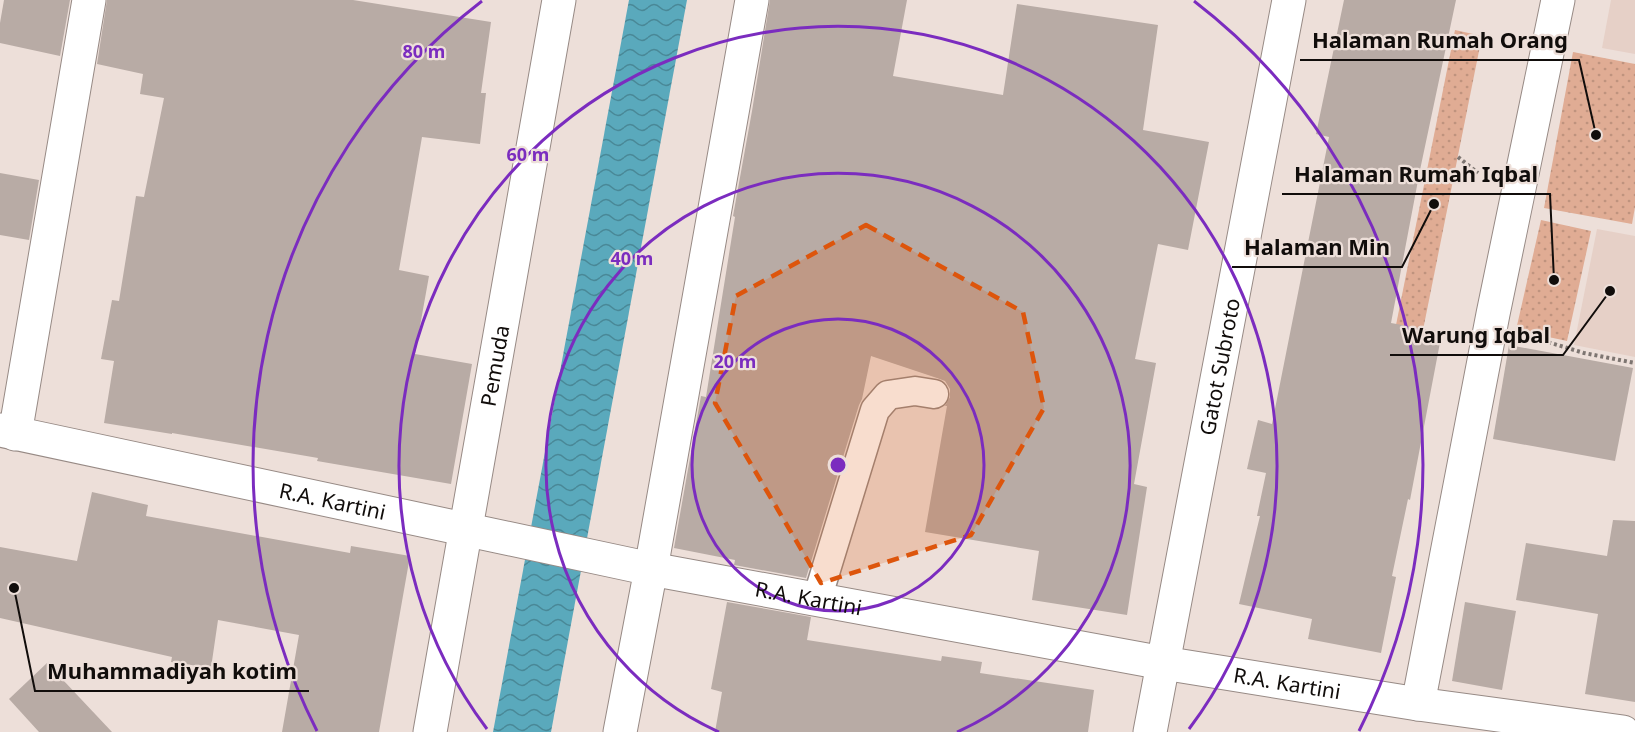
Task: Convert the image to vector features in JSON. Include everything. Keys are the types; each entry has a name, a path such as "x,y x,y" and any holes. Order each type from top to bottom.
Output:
{"street":[{"path":"7,432 89,0"},
{"name":"Pemuda","path":"430,732 559,0"},
{"path":"620,732 643,567 752,0"},
{"name":"Gatot Subroto","path":"1150,732 1289,0"},
{"path":"1418,704 1493,314 1558,0"},
{"name":"R.A. Kartini","path":"7,432 643,567 1163,663 1418,704 1621,732"}],"lane":[{"path":"817,599 875,410 888,395 915,391 934,394"}],"path":[{"path":"1522,334 1584,353 1635,363"}],"highlighted area":[{"path":"866,225 1023,312 1044,408 971,535 821,583 715,403 736,296"}],"shaded area":[{"path":"1611,0 1635,0 1635,54 1602,48"},
{"path":"1455,30 1482,36 1423,330 1396,325"},
{"path":"1573,52 1635,64 1635,207 1632,224 1544,208"},
{"path":"1541,220 1591,231 1567,341 1516,330"},
{"path":"1597,229 1635,236 1635,357 1574,345"}],"water":[{"path":"629,0 687,0 551,732 493,732"}],"building":[{"path":"4,0 70,0 60,56 0,43 0,23"},
{"path":"107,0 353,0 491,22 481,93 486,93 480,144 422,137 399,270 429,276 415,354 472,364 451,484 317,461 318,458 104,423 114,361 101,359 112,300 119,301 136,196 144,197 164,98 140,94 143,74 97,64"},
{"path":"770,0 907,0 893,76 1003,95 1017,4 1158,25 1143,130 1209,142 1188,250 1158,244 1135,359 1156,363 1134,484 1147,487 1127,615 1032,600 1039,551 925,532 947,406 945,406 950,397 950,389 945,381 871,356 862,399 806,578 734,565 735,560 674,548 701,396 706,397 735,217 733,216"},
{"path":"1344,0 1456,0 1391,323 1442,332 1410,500 1408,499 1392,576 1396,577 1381,653 1308,639 1312,619 1239,604 1260,516 1257,516 1266,473 1247,469 1258,420 1272,424 1329,137 1316,134"},
{"path":"0,173 39,180 29,240 0,235"},
{"path":"1509,345 1633,368 1615,461 1493,439"},
{"path":"92,492 148,505 146,516 350,553 351,546 410,556 379,732 282,732 299,635 218,620 211,668 171,662 172,657 0,618 0,547 77,561"},
{"path":"1613,520 1635,521 1635,702 1585,694 1598,614 1516,600 1526,543 1607,556"},
{"path":"727,602 811,617 807,640 941,661 942,656 982,662 980,673 1094,690 1088,732 715,732 722,692 711,689"},
{"path":"1465,602 1516,611 1502,690 1452,681"},
{"path":"47,663 112,732 39,732 9,699"}],"place":[{"name":"Halaman Rumah Orang","path":"1596,135"},
{"name":"Halaman Min","path":"1434,204"},
{"name":"Halaman Rumah Iqbal","path":"1554,280"},
{"name":"Warung Iqbal","path":"1610,291"},
{"name":"Muhammadiyah kotim","path":"14,588"}]}
